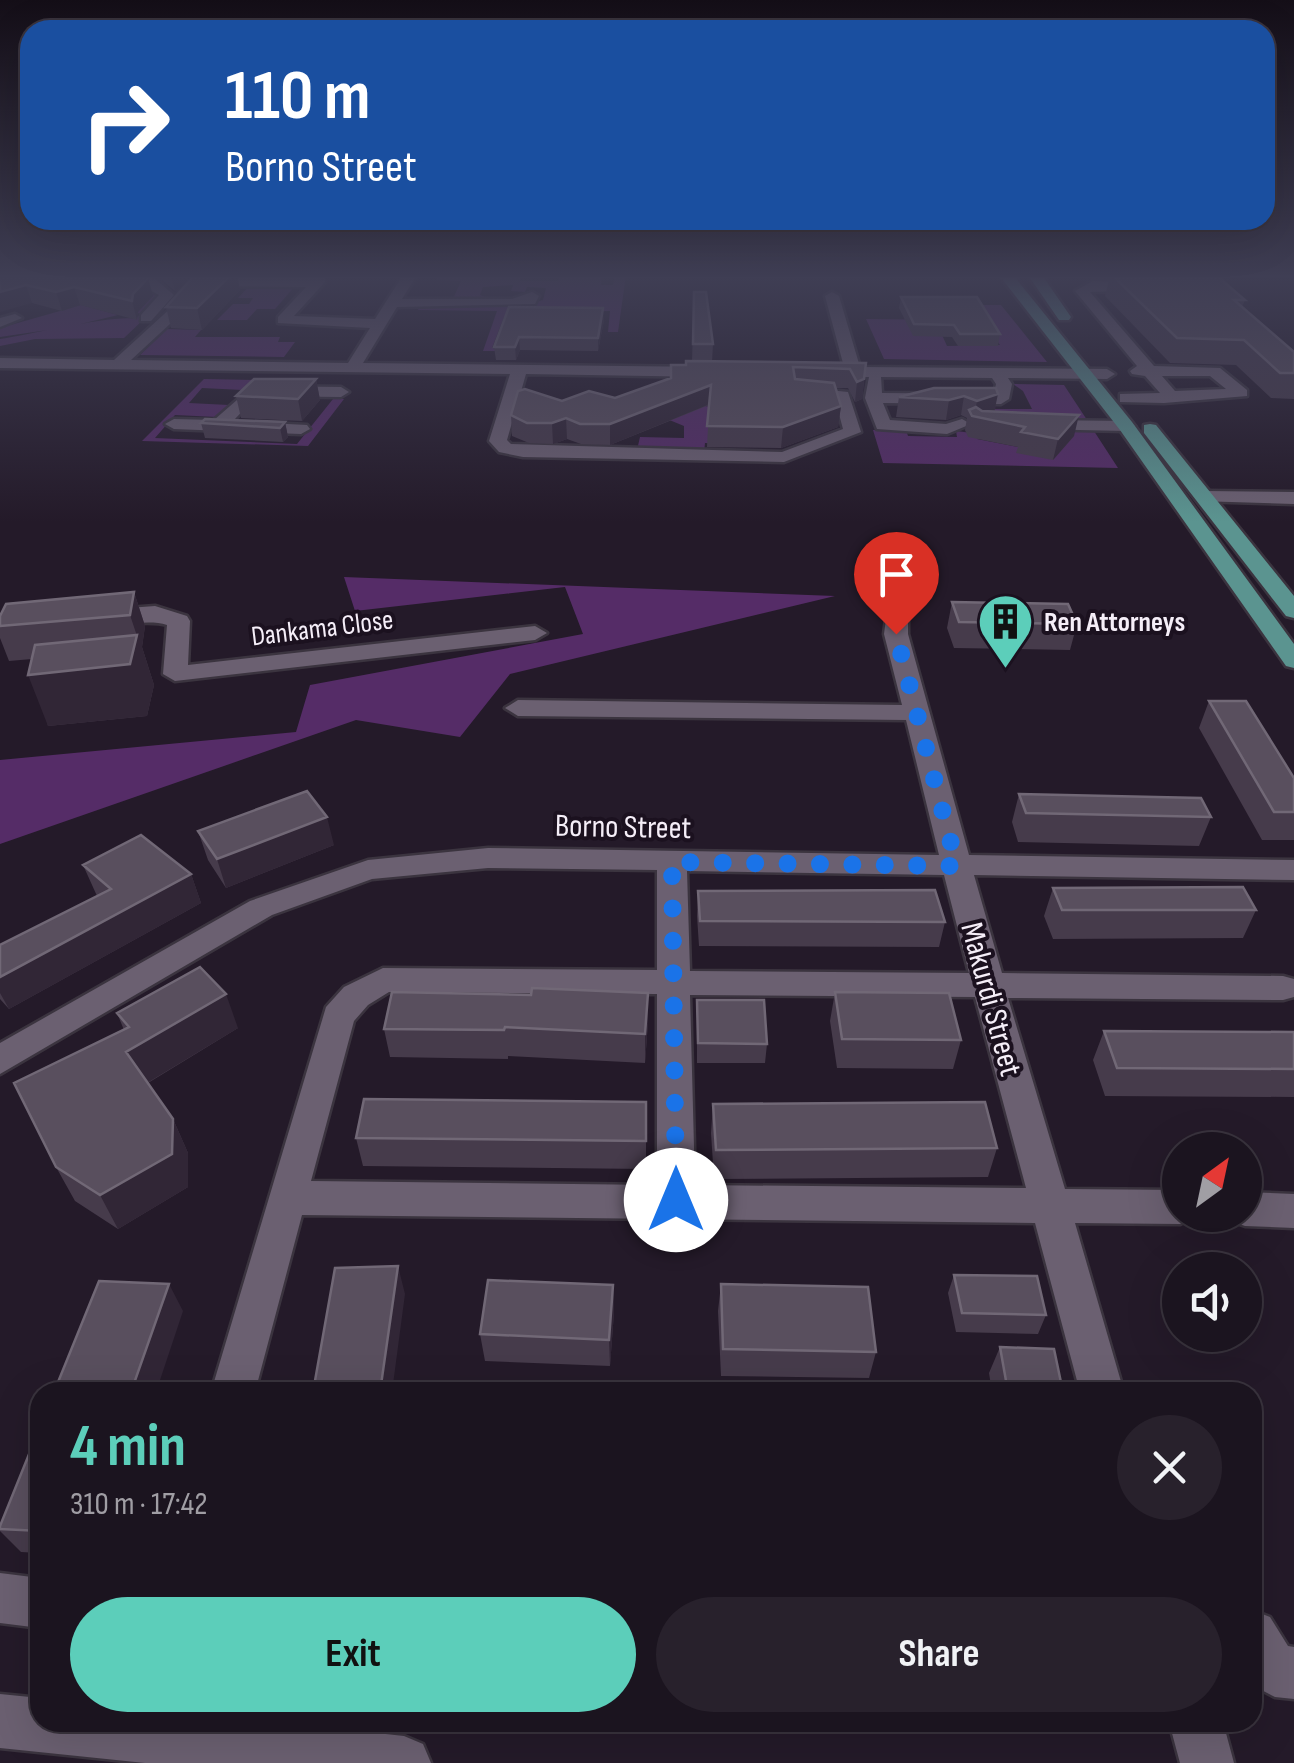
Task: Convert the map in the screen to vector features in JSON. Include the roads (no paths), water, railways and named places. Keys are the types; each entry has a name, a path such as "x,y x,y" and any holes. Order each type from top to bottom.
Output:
{"main road":[{"path":"1071,357 1126,426 1294,660"},
{"path":"1095,357 1294,611"},
{"path":"1142,449 1168,450"}],"street":[{"path":"117,366 126,357"},
{"path":"352,370 360,357"},
{"path":"849,357 853,372"},
{"path":"1138,357 1159,383"},
{"path":"0,363 735,372"},
{"path":"260,390 276,369"},
{"path":"519,371 498,440 506,448 523,452 784,457 852,432 839,393 774,392"},
{"path":"814,372 1106,372 1159,383 1230,384"},
{"path":"873,372 873,398 883,425 947,429 962,424"},
{"path":"873,398 1001,398 1004,384 996,373"},
{"path":"1126,398 1159,383"},
{"path":"218,426 249,394 260,390 341,392"},
{"path":"514,391 534,391"},
{"path":"174,424 301,429"},
{"path":"1019,425 1126,426"},
{"path":"1205,497 1294,498"},
{"name":"Dankama Close","path":"70,620 155,613 174,617 179,622 175,674 535,633"},
{"name":"Makurdi Street","path":"897,619 896,634 988,984 1099,1382"},
{"path":"518,708 919,714"},
{"name":"Borno Street","path":"0,1060 261,908 368,870 488,858 1294,870"},
{"path":"672,862 676,1200"},
{"path":"236,1382 338,1016 356,996 383,980 1283,988"},
{"path":"288,1198 1162,1206"},
{"path":"1262,1210 1294,1211"},
{"path":"0,1598 30,1602"},
{"path":"1262,1656 1275,1671 1294,1674"},
{"path":"0,1721 30,1724"},
{"path":"106,1732 404,1763"},
{"path":"1199,1732 1207,1763"}],"place":[{"name":"Ren Attorneys","path":"1005,670"}]}
